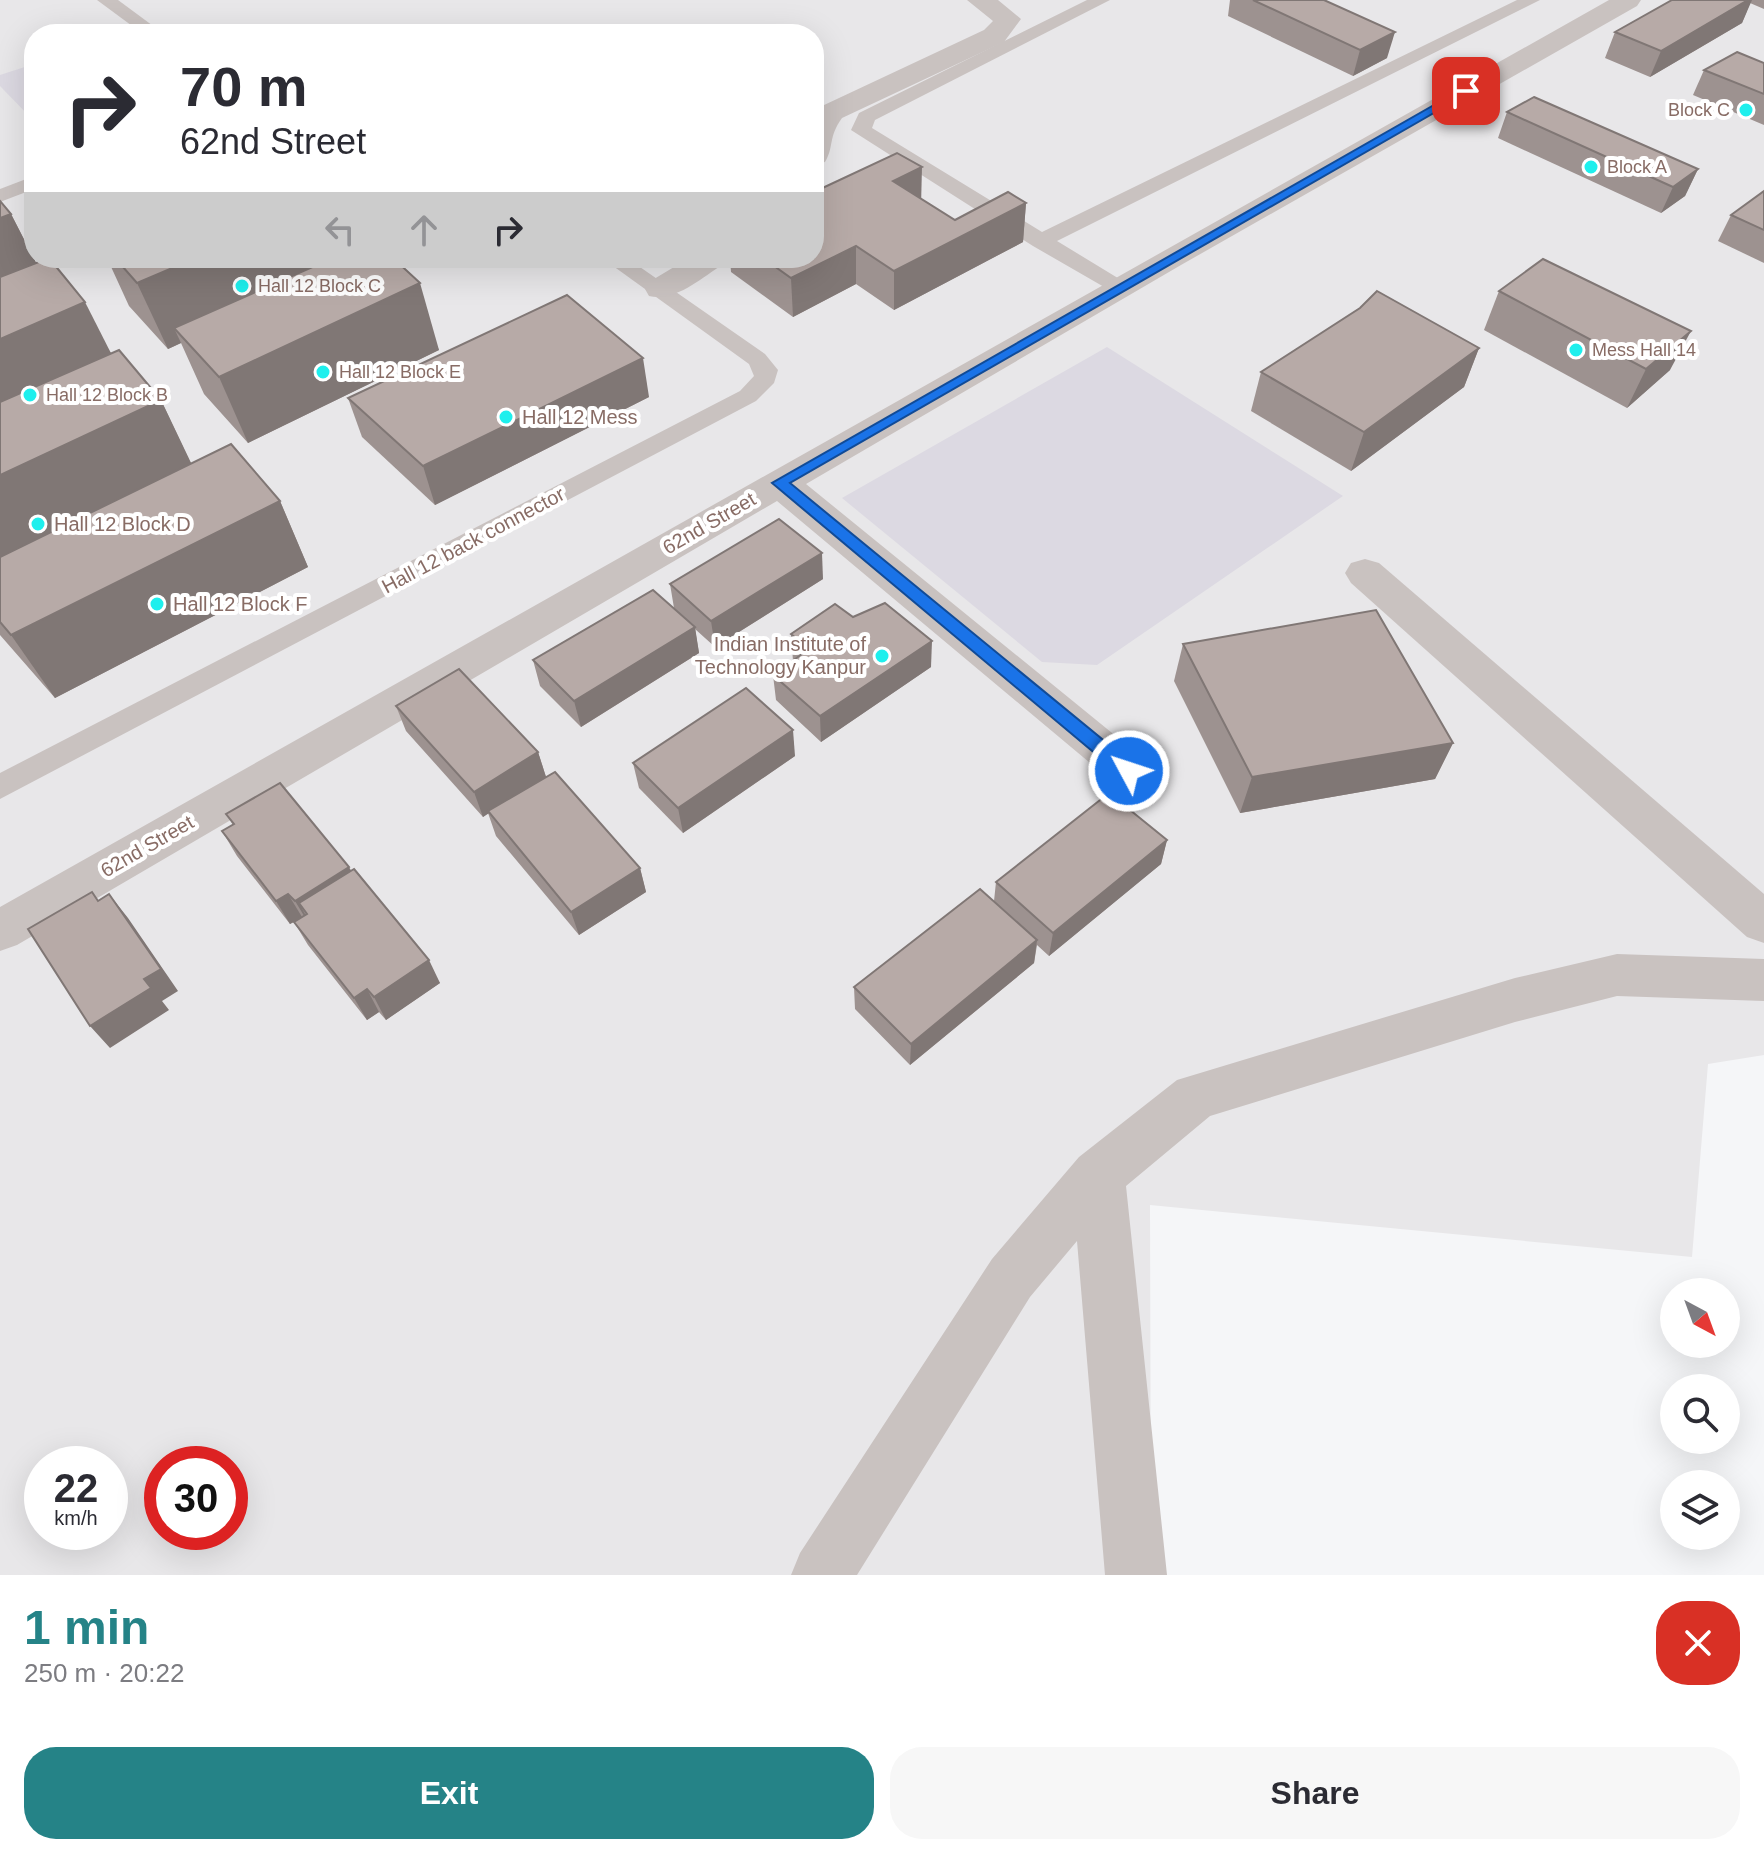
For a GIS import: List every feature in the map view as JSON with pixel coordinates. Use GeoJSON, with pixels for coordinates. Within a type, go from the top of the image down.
{"type":"FeatureCollection","features":[{"type":"Feature","properties":{"kind":"street"},"geometry":{"type":"LineString","coordinates":[[824,123],[832,112],[863,95],[994,36],[1008,19],[980,0]]}},
{"type":"Feature","properties":{"kind":"street","name":"62nd Street"},"geometry":{"type":"LineString","coordinates":[[0,931],[1118,288],[1628,0]]}},
{"type":"Feature","properties":{"kind":"street"},"geometry":{"type":"LineString","coordinates":[[661,289],[695,268]]}},
{"type":"Feature","properties":{"kind":"street"},"geometry":{"type":"LineString","coordinates":[[780,483],[1129,771]]}},
{"type":"Feature","properties":{"kind":"street"},"geometry":{"type":"LineString","coordinates":[[1365,573],[1764,923]]}},
{"type":"Feature","properties":{"kind":"street"},"geometry":{"type":"LineString","coordinates":[[822,1575],[1011,1278],[1098,1175],[1195,1097],[1515,1000],[1617,975],[1764,980]]}},
{"type":"Feature","properties":{"kind":"street"},"geometry":{"type":"LineString","coordinates":[[1098,1175],[1136,1575]]}},
{"type":"Feature","properties":{"kind":"lane"},"geometry":{"type":"LineString","coordinates":[[106,0],[141,24]]}},
{"type":"Feature","properties":{"kind":"lane"},"geometry":{"type":"LineString","coordinates":[[1101,0],[866,117],[861,130],[1118,288]]}},
{"type":"Feature","properties":{"kind":"lane"},"geometry":{"type":"LineString","coordinates":[[1041,241],[1531,0]]}},
{"type":"Feature","properties":{"kind":"lane"},"geometry":{"type":"LineString","coordinates":[[0,196],[24,186]]}},
{"type":"Feature","properties":{"kind":"lane","name":"Hall 12 back connector"},"geometry":{"type":"LineString","coordinates":[[0,787],[748,396],[766,378],[766,370],[757,359],[628,268]]}},
{"type":"Feature","properties":{"kind":"shaded area","name":"Indian Institute of Technology Kanpur"},"geometry":{"type":"Polygon","coordinates":[[[0,0],[1764,0],[1764,1055],[1708,1064],[1692,1257],[1150,1205],[1151,1575],[0,1575],[0,0]]]}},
{"type":"Feature","properties":{"kind":"shaded area"},"geometry":{"type":"Polygon","coordinates":[[[24,67],[24,111],[0,86],[0,75],[24,67]]]}},
{"type":"Feature","properties":{"kind":"shaded area"},"geometry":{"type":"Polygon","coordinates":[[[1107,347],[1343,496],[1097,665],[1042,662],[842,498],[1107,347]]]}},
{"type":"Feature","properties":{"kind":"building"},"geometry":{"type":"Polygon","coordinates":[[[1253,0],[1324,0],[1395,32],[1360,50],[1253,0]]]}},
{"type":"Feature","properties":{"kind":"building"},"geometry":{"type":"Polygon","coordinates":[[[1672,0],[1748,0],[1661,51],[1615,32],[1672,0]]]}},
{"type":"Feature","properties":{"kind":"building"},"geometry":{"type":"Polygon","coordinates":[[[1737,52],[1764,63],[1764,94],[1704,70],[1737,52]]]}},
{"type":"Feature","properties":{"kind":"building"},"geometry":{"type":"Polygon","coordinates":[[[1534,97],[1698,169],[1673,187],[1507,112],[1534,97]]]}},
{"type":"Feature","properties":{"kind":"building"},"geometry":{"type":"Polygon","coordinates":[[[897,153],[922,167],[893,181],[955,220],[1008,192],[1026,203],[894,271],[856,246],[824,262],[824,187],[897,153]]]}},
{"type":"Feature","properties":{"kind":"building"},"geometry":{"type":"Polygon","coordinates":[[[1764,191],[1764,230],[1731,215],[1764,191]]]}},
{"type":"Feature","properties":{"kind":"building"},"geometry":{"type":"Polygon","coordinates":[[[0,201],[11,214],[0,218],[0,201]]]}},
{"type":"Feature","properties":{"kind":"building"},"geometry":{"type":"Polygon","coordinates":[[[1543,259],[1691,331],[1646,369],[1499,291],[1543,259]]]}},
{"type":"Feature","properties":{"kind":"building"},"geometry":{"type":"Polygon","coordinates":[[[24,268],[57,268],[85,302],[0,339],[0,277],[24,268]]]}},
{"type":"Feature","properties":{"kind":"building"},"geometry":{"type":"Polygon","coordinates":[[[124,268],[172,268],[137,283],[124,268]]]}},
{"type":"Feature","properties":{"kind":"building"},"geometry":{"type":"Polygon","coordinates":[[[310,268],[404,268],[420,283],[219,377],[174,328],[310,268]]]}},
{"type":"Feature","properties":{"kind":"building"},"geometry":{"type":"Polygon","coordinates":[[[777,268],[811,268],[791,278],[777,268]]]}},
{"type":"Feature","properties":{"kind":"building"},"geometry":{"type":"Polygon","coordinates":[[[1377,291],[1479,348],[1364,432],[1261,372],[1360,308],[1377,291]]]}},
{"type":"Feature","properties":{"kind":"building"},"geometry":{"type":"Polygon","coordinates":[[[567,295],[643,358],[423,466],[348,398],[567,295]]]}},
{"type":"Feature","properties":{"kind":"building"},"geometry":{"type":"Polygon","coordinates":[[[119,350],[161,400],[0,475],[0,402],[119,350]]]}},
{"type":"Feature","properties":{"kind":"building"},"geometry":{"type":"Polygon","coordinates":[[[231,444],[280,501],[11,635],[0,622],[0,557],[231,444]]]}},
{"type":"Feature","properties":{"kind":"building"},"geometry":{"type":"Polygon","coordinates":[[[779,519],[822,553],[711,621],[670,584],[779,519]]]}},
{"type":"Feature","properties":{"kind":"building"},"geometry":{"type":"Polygon","coordinates":[[[653,590],[695,627],[574,701],[533,660],[653,590]]]}},
{"type":"Feature","properties":{"kind":"building"},"geometry":{"type":"Polygon","coordinates":[[[885,603],[932,641],[820,716],[773,675],[809,649],[791,634],[835,604],[853,617],[885,603]]]}},
{"type":"Feature","properties":{"kind":"building"},"geometry":{"type":"Polygon","coordinates":[[[1376,610],[1453,743],[1252,777],[1183,644],[1376,610]]]}},
{"type":"Feature","properties":{"kind":"building"},"geometry":{"type":"Polygon","coordinates":[[[459,669],[538,752],[474,792],[396,706],[459,669]]]}},
{"type":"Feature","properties":{"kind":"building"},"geometry":{"type":"Polygon","coordinates":[[[746,688],[793,730],[678,808],[633,763],[746,688]]]}},
{"type":"Feature","properties":{"kind":"building"},"geometry":{"type":"Polygon","coordinates":[[[555,772],[640,868],[571,912],[488,811],[555,772]]]}},
{"type":"Feature","properties":{"kind":"building"},"geometry":{"type":"Polygon","coordinates":[[[280,783],[349,867],[295,901],[288,894],[276,901],[222,831],[234,824],[226,814],[280,783]]]}},
{"type":"Feature","properties":{"kind":"building"},"geometry":{"type":"Polygon","coordinates":[[[1109,793],[1167,840],[1053,933],[996,882],[1109,793]]]}},
{"type":"Feature","properties":{"kind":"building"},"geometry":{"type":"Polygon","coordinates":[[[354,869],[429,960],[374,997],[367,989],[354,998],[294,922],[307,914],[299,903],[354,869]]]}},
{"type":"Feature","properties":{"kind":"building"},"geometry":{"type":"Polygon","coordinates":[[[980,889],[1037,940],[911,1044],[854,987],[980,889]]]}},
{"type":"Feature","properties":{"kind":"building"},"geometry":{"type":"Polygon","coordinates":[[[92,892],[98,901],[109,894],[161,969],[144,979],[151,988],[90,1026],[28,929],[92,892]]]}},
{"type":"Feature","properties":{"kind":"place","name":"Block C"},"geometry":{"type":"Point","coordinates":[1746,110]}},
{"type":"Feature","properties":{"kind":"place","name":"Block A"},"geometry":{"type":"Point","coordinates":[1591,167]}},
{"type":"Feature","properties":{"kind":"place","name":"Hall 12 Block C"},"geometry":{"type":"Point","coordinates":[242,286]}},
{"type":"Feature","properties":{"kind":"place","name":"Mess Hall 14"},"geometry":{"type":"Point","coordinates":[1576,350]}},
{"type":"Feature","properties":{"kind":"place","name":"Hall 12 Block E"},"geometry":{"type":"Point","coordinates":[323,372]}},
{"type":"Feature","properties":{"kind":"place","name":"Hall 12 Block B"},"geometry":{"type":"Point","coordinates":[30,395]}},
{"type":"Feature","properties":{"kind":"place","name":"Hall 12 Mess"},"geometry":{"type":"Point","coordinates":[506,417]}},
{"type":"Feature","properties":{"kind":"place","name":"Hall 12 Block D"},"geometry":{"type":"Point","coordinates":[38,524]}},
{"type":"Feature","properties":{"kind":"place","name":"Hall 12 Block F"},"geometry":{"type":"Point","coordinates":[157,604]}},
{"type":"Feature","properties":{"kind":"place","name":"Indian Institute of Technology Kanpur"},"geometry":{"type":"Point","coordinates":[882,656]}},
{"type":"Feature","properties":{"kind":"route"},"geometry":{"type":"LineString","coordinates":[[1129,771],[780,483],[1466,91]]}}]}
